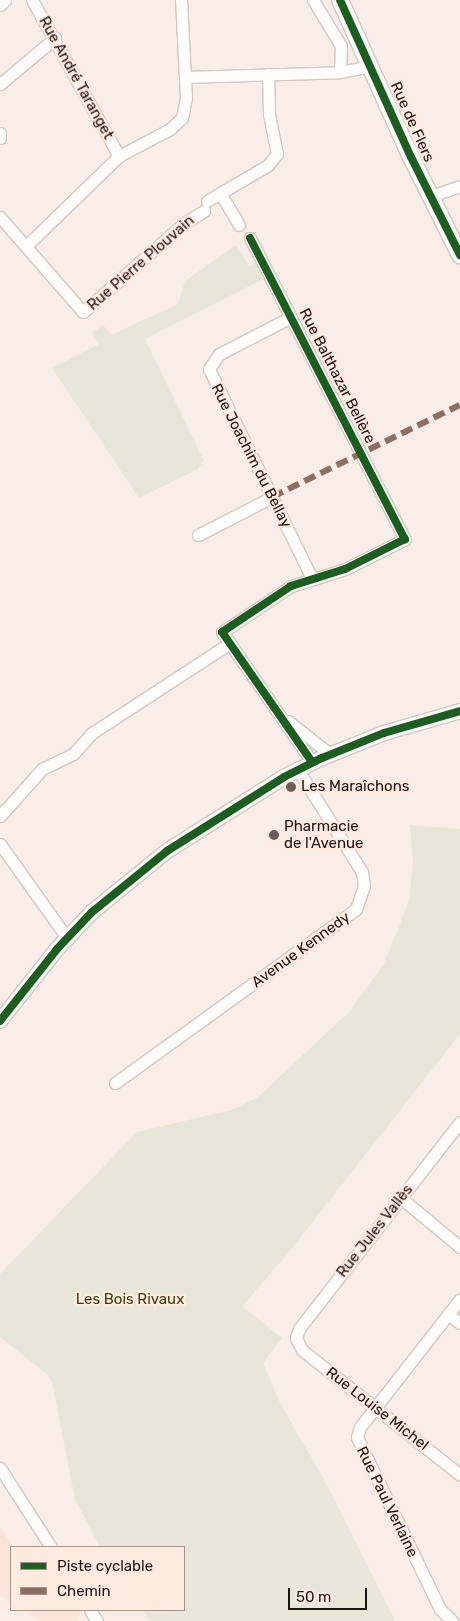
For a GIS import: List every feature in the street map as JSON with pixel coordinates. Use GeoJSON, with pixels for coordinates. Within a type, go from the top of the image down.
{"type":"FeatureCollection","features":[{"type":"Feature","properties":{"kind":"main road","name":"Rue de Flers"},"geometry":{"type":"LineString","coordinates":[[340,0],[460,255]]}},
{"type":"Feature","properties":{"kind":"street"},"geometry":{"type":"LineString","coordinates":[[0,4],[4,0]]}},
{"type":"Feature","properties":{"kind":"street","name":"Rue André Taranget"},"geometry":{"type":"LineString","coordinates":[[32,0],[55,38],[119,156]]}},
{"type":"Feature","properties":{"kind":"street"},"geometry":{"type":"LineString","coordinates":[[26,246],[119,156],[179,122],[185,106],[181,0]]}},
{"type":"Feature","properties":{"kind":"street"},"geometry":{"type":"LineString","coordinates":[[314,0],[341,46],[340,72]]}},
{"type":"Feature","properties":{"kind":"street"},"geometry":{"type":"LineString","coordinates":[[0,84],[55,38]]}},
{"type":"Feature","properties":{"kind":"street"},"geometry":{"type":"LineString","coordinates":[[185,77],[340,72],[372,66]]}},
{"type":"Feature","properties":{"kind":"street"},"geometry":{"type":"LineString","coordinates":[[238,225],[220,193],[268,165],[278,154],[269,114],[268,74]]}},
{"type":"Feature","properties":{"kind":"street"},"geometry":{"type":"LineString","coordinates":[[0,133],[0,138]]}},
{"type":"Feature","properties":{"kind":"street"},"geometry":{"type":"LineString","coordinates":[[431,196],[460,186]]}},
{"type":"Feature","properties":{"kind":"street","name":"Rue Pierre Plouvain"},"geometry":{"type":"LineString","coordinates":[[0,217],[83,312],[220,193]]}},
{"type":"Feature","properties":{"kind":"street","name":"Rue Balthazar Bellère"},"geometry":{"type":"LineString","coordinates":[[250,238],[405,539],[345,569],[312,578]]}},
{"type":"Feature","properties":{"kind":"street","name":"Rue Joachim du Bellay"},"geometry":{"type":"LineString","coordinates":[[291,316],[219,354],[209,369],[312,578]]}},
{"type":"Feature","properties":{"kind":"street"},"geometry":{"type":"LineString","coordinates":[[198,535],[272,497]]}},
{"type":"Feature","properties":{"kind":"street"},"geometry":{"type":"LineString","coordinates":[[312,578],[285,590],[222,632],[312,762]]}},
{"type":"Feature","properties":{"kind":"street"},"geometry":{"type":"LineString","coordinates":[[0,816],[42,769],[73,754],[88,736],[230,643]]}},
{"type":"Feature","properties":{"kind":"street"},"geometry":{"type":"LineString","coordinates":[[0,1021],[67,938],[118,887],[158,857],[312,762],[391,731],[460,711]]}},
{"type":"Feature","properties":{"kind":"street"},"geometry":{"type":"LineString","coordinates":[[280,714],[330,754]]}},
{"type":"Feature","properties":{"kind":"street","name":"Avenue Kennedy"},"geometry":{"type":"LineString","coordinates":[[115,1084],[356,910],[364,886],[362,872],[298,770]]}},
{"type":"Feature","properties":{"kind":"street"},"geometry":{"type":"LineString","coordinates":[[0,844],[67,938]]}},
{"type":"Feature","properties":{"kind":"street","name":"Rue Jules Vallès"},"geometry":{"type":"LineString","coordinates":[[296,1341],[299,1329],[460,1122]]}},
{"type":"Feature","properties":{"kind":"street"},"geometry":{"type":"LineString","coordinates":[[401,1198],[460,1246]]}},
{"type":"Feature","properties":{"kind":"street","name":"Rue Paul Verlaine"},"geometry":{"type":"LineString","coordinates":[[452,1621],[440,1609],[358,1445],[358,1430],[460,1299]]}},
{"type":"Feature","properties":{"kind":"street"},"geometry":{"type":"LineString","coordinates":[[448,1314],[460,1323]]}},
{"type":"Feature","properties":{"kind":"street","name":"Rue Louise Michel"},"geometry":{"type":"LineString","coordinates":[[296,1341],[302,1350],[460,1475]]}},
{"type":"Feature","properties":{"kind":"street"},"geometry":{"type":"LineString","coordinates":[[0,1468],[50,1546]]}},
{"type":"Feature","properties":{"kind":"shaded area"},"geometry":{"type":"Polygon","coordinates":[[[0,1527],[12,1546],[10,1546],[10,1602],[0,1595],[0,1527]]]}},
{"type":"Feature","properties":{"kind":"shaded area"},"geometry":{"type":"Polygon","coordinates":[[[24,1611],[80,1611],[81,1613],[76,1621],[40,1621],[24,1611]]]}},
{"type":"Feature","properties":{"kind":"green space"},"geometry":{"type":"Polygon","coordinates":[[[236,245],[249,266],[256,263],[263,279],[145,339],[204,461],[198,469],[139,498],[52,368],[99,344],[92,333],[103,325],[111,335],[178,304],[185,281],[236,245]]]}},
{"type":"Feature","properties":{"kind":"green space","name":"Les Bois Rivaux"},"geometry":{"type":"Polygon","coordinates":[[[410,825],[460,829],[460,1034],[285,1257],[242,1306],[282,1338],[263,1363],[280,1403],[326,1483],[395,1621],[150,1621],[143,1611],[185,1611],[185,1546],[99,1546],[75,1499],[52,1382],[47,1374],[0,1337],[0,1274],[137,1132],[231,1110],[257,1098],[350,1011],[384,964],[409,901],[413,864],[410,825]]]}},
{"type":"Feature","properties":{"kind":"marked path"},"geometry":{"type":"LineString","coordinates":[[272,497],[460,405]]}},
{"type":"Feature","properties":{"kind":"cycle path"},"geometry":{"type":"LineString","coordinates":[[340,0],[411,157],[460,255]]}},
{"type":"Feature","properties":{"kind":"cycle path"},"geometry":{"type":"LineString","coordinates":[[250,238],[405,539],[345,569],[291,586],[222,632],[312,762]]}},
{"type":"Feature","properties":{"kind":"cycle path"},"geometry":{"type":"LineString","coordinates":[[0,1021],[57,949],[92,912],[167,851],[284,777],[322,758],[384,733],[460,711]]}},
{"type":"Feature","properties":{"kind":"place","name":"Les Maraîchons"},"geometry":{"type":"Point","coordinates":[291,787]}},
{"type":"Feature","properties":{"kind":"place","name":"Pharmacie de l'Avenue"},"geometry":{"type":"Point","coordinates":[274,835]}}]}
